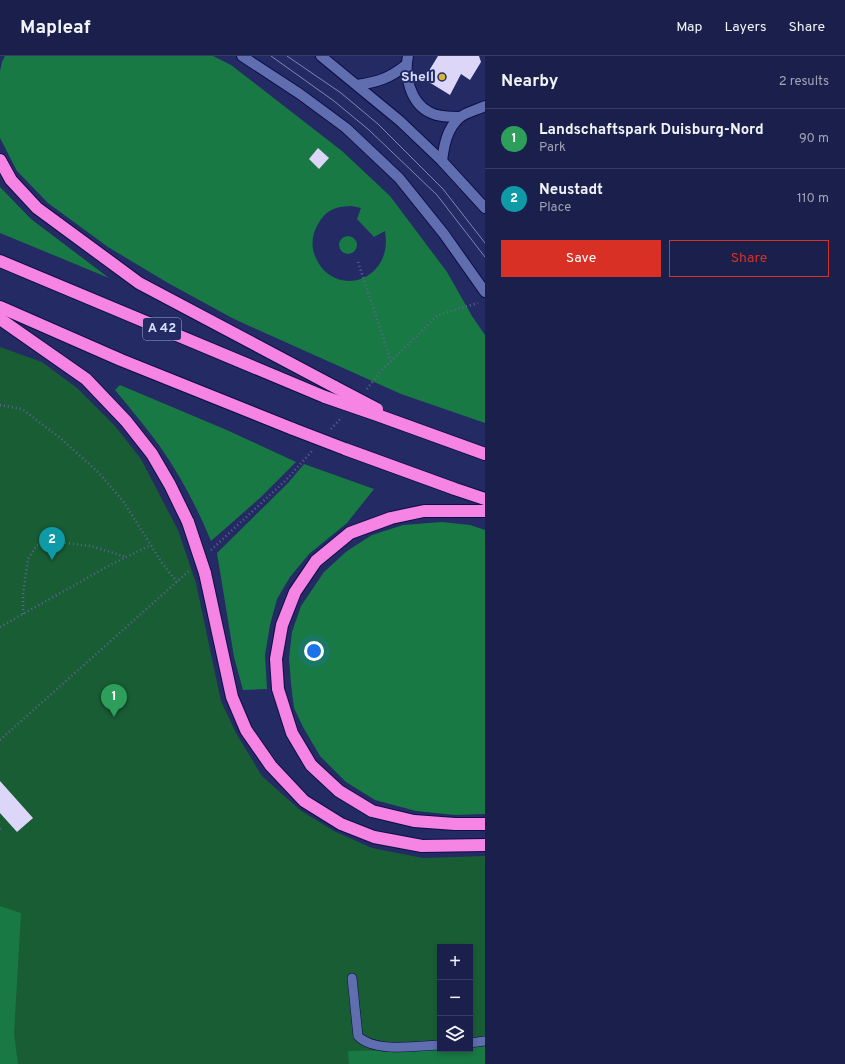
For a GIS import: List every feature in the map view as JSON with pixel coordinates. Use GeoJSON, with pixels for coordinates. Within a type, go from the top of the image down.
{"type":"FeatureCollection","features":[{"type":"Feature","properties":{"kind":"highway"},"geometry":{"type":"LineString","coordinates":[[0,160],[11,180],[37,208],[139,283],[334,386],[382,414]]}},
{"type":"Feature","properties":{"kind":"highway","name":"A 42"},"geometry":{"type":"LineString","coordinates":[[0,261],[325,397],[382,414],[428,434],[485,454]]}},
{"type":"Feature","properties":{"kind":"highway"},"geometry":{"type":"LineString","coordinates":[[0,307],[121,360],[293,429],[455,490],[485,499]]}},
{"type":"Feature","properties":{"kind":"highway"},"geometry":{"type":"LineString","coordinates":[[0,319],[86,380],[126,421],[152,454],[170,485],[188,522],[205,573],[232,697],[246,730],[271,766],[304,800],[341,824],[374,838],[422,846],[485,845]]}},
{"type":"Feature","properties":{"kind":"highway"},"geometry":{"type":"LineString","coordinates":[[485,511],[424,512],[391,518],[350,533],[316,561],[295,592],[282,625],[276,659],[278,689],[292,733],[311,765],[339,791],[372,811],[414,822],[485,824]]}},
{"type":"Feature","properties":{"kind":"main road"},"geometry":{"type":"LineString","coordinates":[[242,56],[300,94],[346,128],[399,178],[444,234],[485,292]]}},
{"type":"Feature","properties":{"kind":"main road"},"geometry":{"type":"LineString","coordinates":[[321,56],[400,121],[442,160],[485,208]]}},
{"type":"Feature","properties":{"kind":"main road"},"geometry":{"type":"LineString","coordinates":[[357,85],[374,82],[389,77],[407,60]]}},
{"type":"Feature","properties":{"kind":"main road"},"geometry":{"type":"LineString","coordinates":[[407,60],[413,95],[420,105],[430,112],[443,116],[460,117],[485,106]]}},
{"type":"Feature","properties":{"kind":"main road"},"geometry":{"type":"LineString","coordinates":[[442,160],[444,144],[448,134],[460,117]]}},
{"type":"Feature","properties":{"kind":"lane"},"geometry":{"type":"LineString","coordinates":[[352,978],[358,1036],[362,1040],[379,1046],[407,1047],[437,1045]]}},
{"type":"Feature","properties":{"kind":"lane"},"geometry":{"type":"LineString","coordinates":[[473,1043],[485,1041]]}},
{"type":"Feature","properties":{"kind":"path"},"geometry":{"type":"LineString","coordinates":[[358,262],[392,361]]}},
{"type":"Feature","properties":{"kind":"path"},"geometry":{"type":"LineString","coordinates":[[438,315],[485,301]]}},
{"type":"Feature","properties":{"kind":"path"},"geometry":{"type":"LineString","coordinates":[[0,405],[22,409],[59,436],[99,473],[123,501],[162,563],[177,582],[0,740]]}},
{"type":"Feature","properties":{"kind":"path"},"geometry":{"type":"LineString","coordinates":[[23,615],[23,594],[28,559],[37,545],[65,543],[91,546],[126,557]]}},
{"type":"Feature","properties":{"kind":"path"},"geometry":{"type":"LineString","coordinates":[[0,628],[112,564],[152,546]]}},
{"type":"Feature","properties":{"kind":"green space"},"geometry":{"type":"Polygon","coordinates":[[[5,56],[213,56],[231,65],[342,151],[390,196],[447,272],[472,316],[485,335],[485,423],[401,394],[234,319],[168,283],[108,247],[48,203],[17,171],[0,138],[0,71],[5,56]],[[351,206],[339,207],[331,210],[324,216],[315,229],[313,244],[315,256],[324,270],[335,278],[347,281],[360,279],[372,273],[380,263],[385,249],[385,231],[374,237],[357,219],[361,208],[351,206]]]}},
{"type":"Feature","properties":{"kind":"green space"},"geometry":{"type":"Polygon","coordinates":[[[0,187],[31,219],[109,278],[0,233],[0,187]]]}},
{"type":"Feature","properties":{"kind":"green space"},"geometry":{"type":"Polygon","coordinates":[[[348,236],[352,237],[356,241],[356,249],[352,253],[348,254],[344,253],[340,249],[339,245],[340,241],[344,237],[348,236]]]}},
{"type":"Feature","properties":{"kind":"green space"},"geometry":{"type":"Polygon","coordinates":[[[0,347],[42,362],[77,388],[115,426],[141,459],[178,530],[196,583],[221,701],[236,733],[262,776],[300,810],[334,831],[372,848],[423,858],[485,856],[485,1064],[0,1064],[0,347]]]}},
{"type":"Feature","properties":{"kind":"green space"},"geometry":{"type":"Polygon","coordinates":[[[120,385],[229,431],[296,462],[260,498],[211,541],[188,492],[167,456],[115,390],[120,385]]]}},
{"type":"Feature","properties":{"kind":"green space"},"geometry":{"type":"Polygon","coordinates":[[[304,464],[374,489],[347,523],[309,554],[290,577],[277,599],[270,625],[265,655],[267,689],[243,690],[234,657],[217,553],[288,483],[304,464]]]}},
{"type":"Feature","properties":{"kind":"green space"},"geometry":{"type":"Polygon","coordinates":[[[442,522],[470,525],[485,530],[485,814],[455,815],[416,811],[375,800],[346,782],[320,756],[294,708],[289,658],[292,632],[301,606],[324,572],[347,551],[372,535],[403,525],[442,522]]]}},
{"type":"Feature","properties":{"kind":"green space"},"geometry":{"type":"Polygon","coordinates":[[[0,906],[21,913],[14,1034],[18,1064],[0,1064],[0,906]]]}},
{"type":"Feature","properties":{"kind":"green space"},"geometry":{"type":"Polygon","coordinates":[[[485,1046],[485,1064],[349,1064],[348,1051],[437,1050],[437,1052],[473,1052],[473,1047],[485,1046]]]}},
{"type":"Feature","properties":{"kind":"building","name":"Shell"},"geometry":{"type":"Polygon","coordinates":[[[438,56],[479,56],[481,62],[470,80],[461,74],[450,95],[424,79],[438,56]]]}},
{"type":"Feature","properties":{"kind":"building"},"geometry":{"type":"Polygon","coordinates":[[[318,148],[329,158],[319,169],[309,159],[318,148]]]}},
{"type":"Feature","properties":{"kind":"building"},"geometry":{"type":"Polygon","coordinates":[[[0,781],[33,818],[17,832],[0,813],[0,781]]]}},
{"type":"Feature","properties":{"kind":"tram line"},"geometry":{"type":"LineString","coordinates":[[271,56],[334,101],[369,130],[437,195],[485,257]]}},
{"type":"Feature","properties":{"kind":"tram line"},"geometry":{"type":"LineString","coordinates":[[287,56],[341,93],[378,124],[443,189],[485,243]]}},
{"type":"Feature","properties":{"kind":"place","name":"Shell"},"geometry":{"type":"Point","coordinates":[442,77]}},
{"type":"Feature","properties":{"kind":"place","name":"Neustadt"},"geometry":{"type":"Point","coordinates":[52,560]}},
{"type":"Feature","properties":{"kind":"place","name":"Landschaftspark Duisburg-Nord"},"geometry":{"type":"Point","coordinates":[114,717]}}]}
